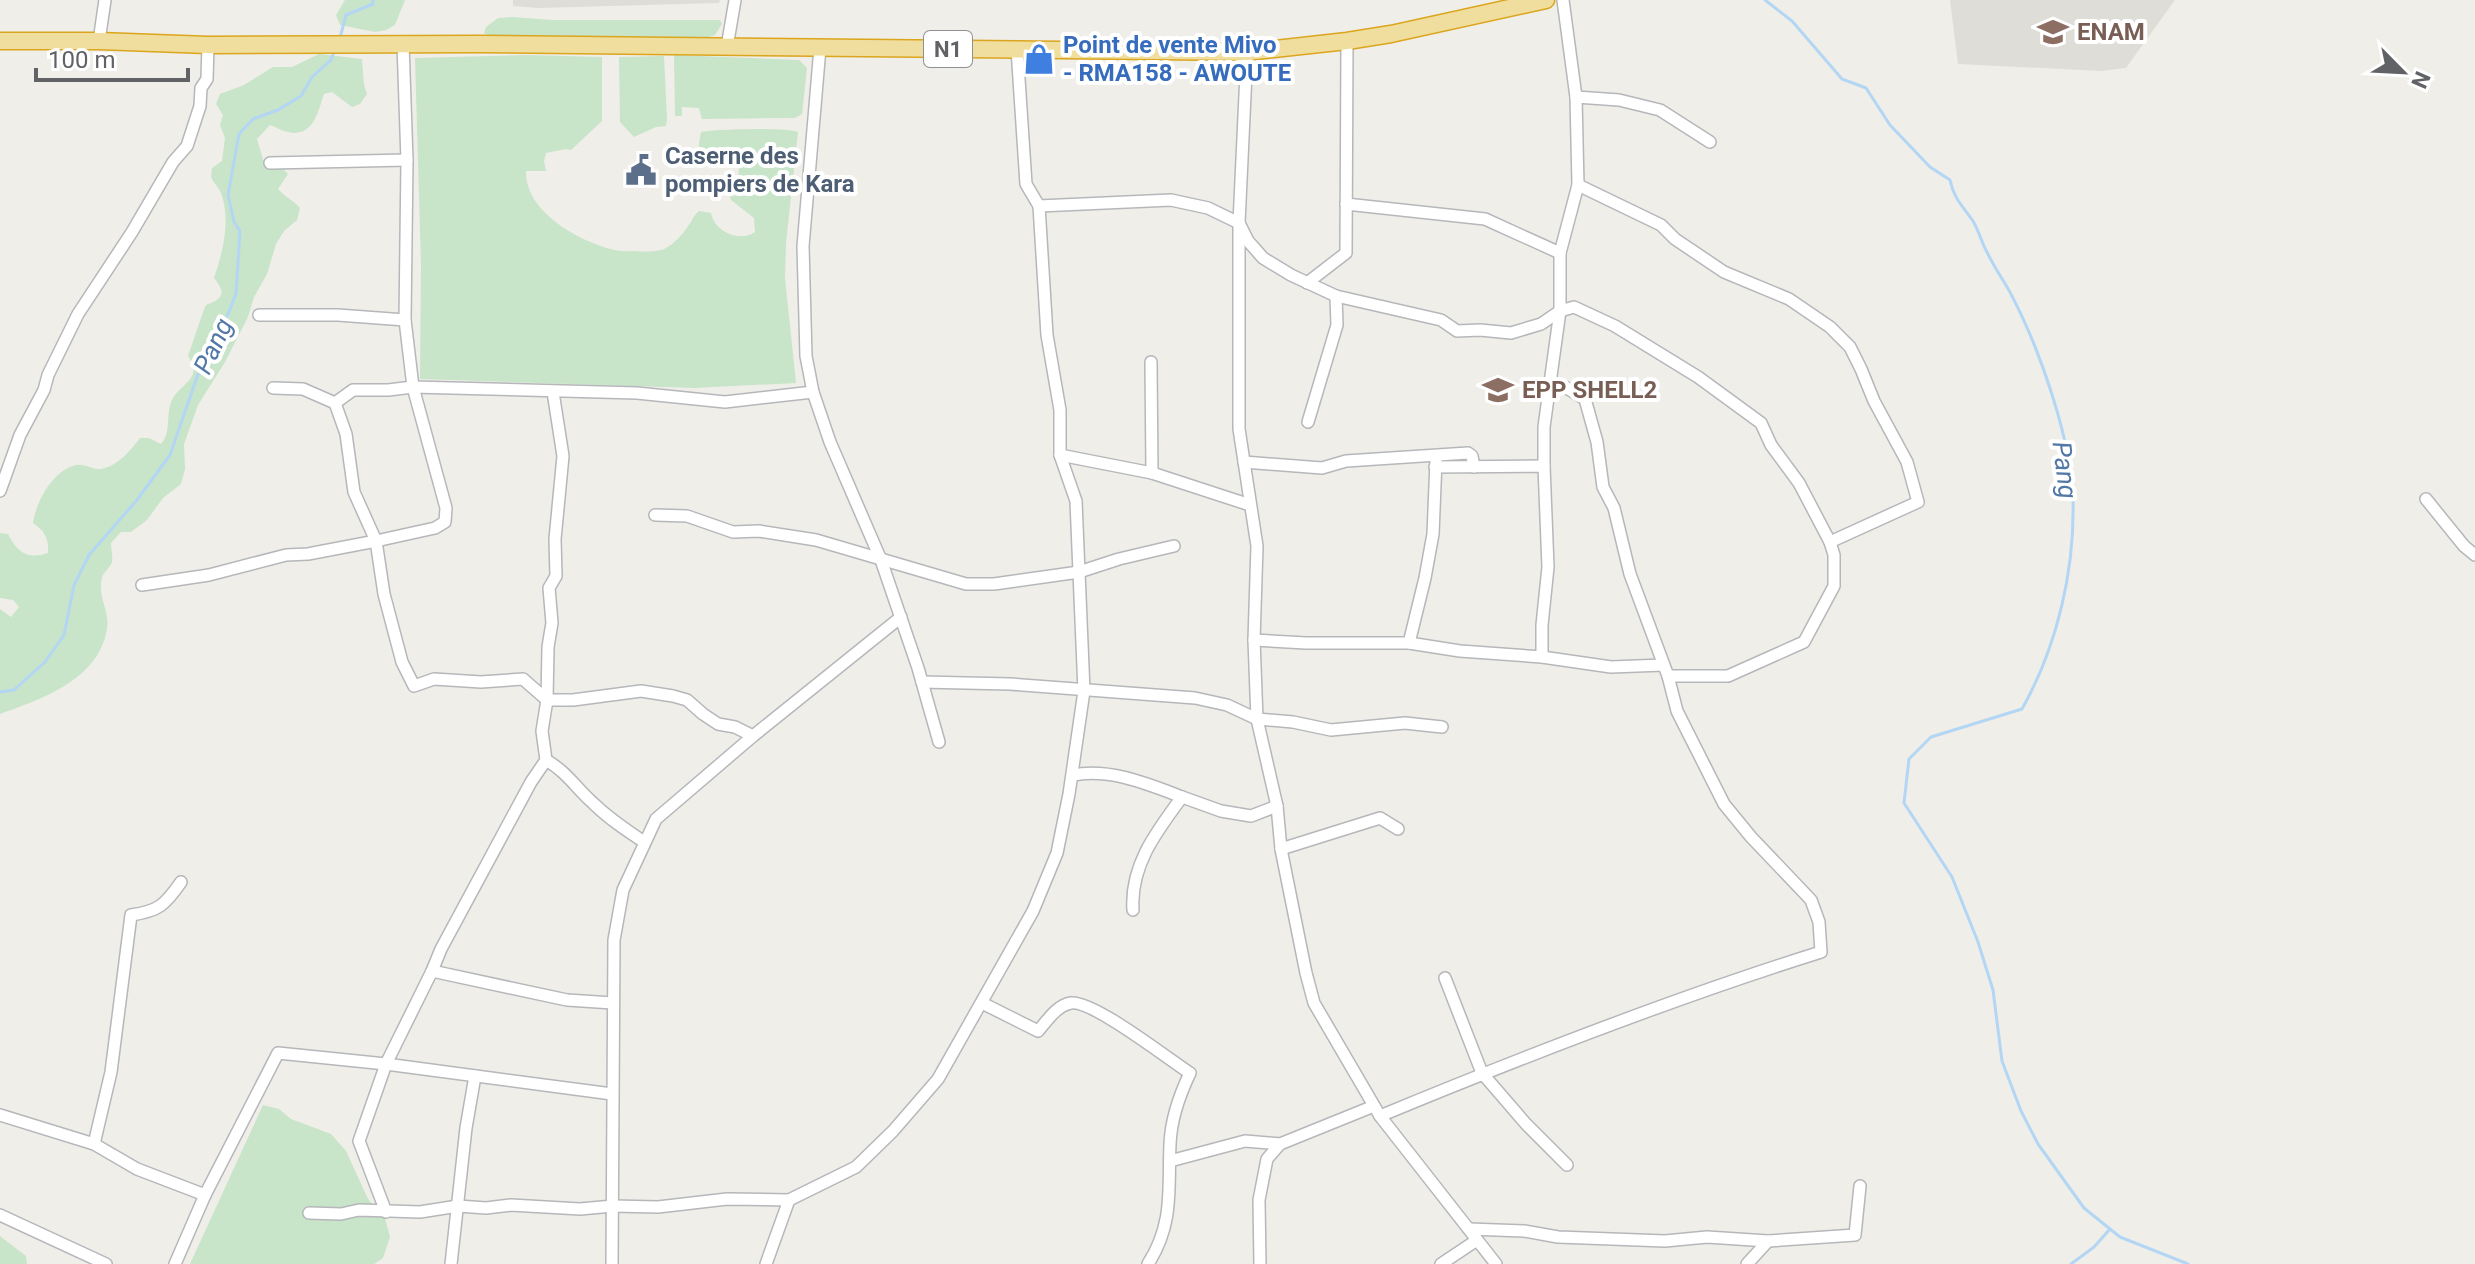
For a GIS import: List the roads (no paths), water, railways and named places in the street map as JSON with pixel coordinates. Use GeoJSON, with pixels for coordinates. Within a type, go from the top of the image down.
{"type":"FeatureCollection","features":[{"type":"Feature","properties":{"kind":"highway","name":"N1"},"geometry":{"type":"LineString","coordinates":[[0,41],[1247,52],[1391,34],[1546,0]]}},
{"type":"Feature","properties":{"kind":"street"},"geometry":{"type":"LineString","coordinates":[[99,41],[105,0]]}},
{"type":"Feature","properties":{"kind":"street"},"geometry":{"type":"LineString","coordinates":[[727,47],[735,0]]}},
{"type":"Feature","properties":{"kind":"street"},"geometry":{"type":"LineString","coordinates":[[1542,657],[1548,567],[1544,427],[1560,311],[1560,253],[1578,185],[1576,97],[1563,0]]}},
{"type":"Feature","properties":{"kind":"street"},"geometry":{"type":"LineString","coordinates":[[1307,283],[1346,253],[1347,41]]}},
{"type":"Feature","properties":{"kind":"street"},"geometry":{"type":"LineString","coordinates":[[142,585],[209,575],[286,555],[376,541],[435,528],[445,522],[446,508],[413,387],[405,320],[407,160],[403,44]]}},
{"type":"Feature","properties":{"kind":"street"},"geometry":{"type":"LineString","coordinates":[[0,491],[20,435],[78,314],[173,162],[187,146],[200,106],[201,88],[207,79],[208,45]]}},
{"type":"Feature","properties":{"kind":"street"},"geometry":{"type":"LineString","coordinates":[[820,48],[803,246],[806,356],[813,392],[830,442],[881,560],[939,742]]}},
{"type":"Feature","properties":{"kind":"street"},"geometry":{"type":"LineString","coordinates":[[309,1213],[341,1214],[359,1210],[420,1212],[458,1206],[486,1208],[511,1205],[580,1209],[658,1207],[727,1199],[789,1200],[856,1167],[893,1131],[938,1079],[1033,911],[1057,853],[1073,775],[1084,691],[1076,501],[1060,455],[1060,410],[1047,335],[1039,206],[1026,184],[1017,49]]}},
{"type":"Feature","properties":{"kind":"street"},"geometry":{"type":"LineString","coordinates":[[1247,52],[1239,223],[1239,429],[1257,546],[1254,640],[1257,719],[1277,806],[1281,849],[1314,1003],[1377,1111],[1496,1264]]}},
{"type":"Feature","properties":{"kind":"street"},"geometry":{"type":"LineString","coordinates":[[1576,97],[1619,100],[1660,110],[1710,142]]}},
{"type":"Feature","properties":{"kind":"street"},"geometry":{"type":"LineString","coordinates":[[270,163],[407,160]]}},
{"type":"Feature","properties":{"kind":"street"},"geometry":{"type":"LineString","coordinates":[[1578,185],[1661,225],[1675,239],[1724,272],[1789,299],[1821,320],[1850,347],[1874,401],[1907,462],[1918,502],[1830,542]]}},
{"type":"Feature","properties":{"kind":"street"},"geometry":{"type":"LineString","coordinates":[[1039,206],[1171,200],[1208,208],[1239,223],[1248,241],[1263,258],[1307,283],[1336,296],[1441,320],[1457,331],[1511,333],[1541,324],[1560,311],[1574,307],[1615,326],[1698,377],[1761,423],[1771,445],[1799,483],[1834,555],[1834,586],[1804,642],[1728,676],[1611,667],[1409,643],[1254,640]]}},
{"type":"Feature","properties":{"kind":"street"},"geometry":{"type":"LineString","coordinates":[[1346,204],[1485,219],[1560,253]]}},
{"type":"Feature","properties":{"kind":"street"},"geometry":{"type":"LineString","coordinates":[[1308,422],[1337,325],[1336,296]]}},
{"type":"Feature","properties":{"kind":"street"},"geometry":{"type":"LineString","coordinates":[[259,315],[338,315],[405,320]]}},
{"type":"Feature","properties":{"kind":"street"},"geometry":{"type":"LineString","coordinates":[[1151,362],[1152,473]]}},
{"type":"Feature","properties":{"kind":"street"},"geometry":{"type":"LineString","coordinates":[[1170,1161],[1245,1141],[1280,1144],[1725,982],[1821,952],[1819,922],[1811,900],[1724,804],[1677,711],[1666,670],[1630,574],[1614,508],[1603,487],[1597,442],[1585,399],[1565,387],[1550,383]]}},
{"type":"Feature","properties":{"kind":"street"},"geometry":{"type":"LineString","coordinates":[[273,388],[303,389],[335,403],[353,390],[413,387],[637,393],[725,402],[813,392]]}},
{"type":"Feature","properties":{"kind":"street"},"geometry":{"type":"LineString","coordinates":[[386,1212],[359,1141],[363,1125],[386,1064],[441,949],[473,886],[546,760],[542,731],[552,623],[549,588],[556,576],[555,539],[563,456],[553,392]]}},
{"type":"Feature","properties":{"kind":"street"},"geometry":{"type":"LineString","coordinates":[[335,403],[346,434],[354,492],[376,541],[384,594],[402,662],[414,686],[434,679],[481,682],[523,679],[547,700],[573,700],[641,691],[687,700],[718,724],[735,727],[753,736]]}},
{"type":"Feature","properties":{"kind":"street"},"geometry":{"type":"LineString","coordinates":[[1244,462],[1322,468],[1346,461],[1436,462],[1468,453],[1472,456],[1474,467],[1544,466]]}},
{"type":"Feature","properties":{"kind":"street"},"geometry":{"type":"LineString","coordinates":[[1060,455],[1152,473],[1250,505]]}},
{"type":"Feature","properties":{"kind":"street"},"geometry":{"type":"LineString","coordinates":[[1409,643],[1433,534],[1436,462]]}},
{"type":"Feature","properties":{"kind":"street"},"geometry":{"type":"LineString","coordinates":[[2426,499],[2475,555]]}},
{"type":"Feature","properties":{"kind":"street"},"geometry":{"type":"LineString","coordinates":[[655,515],[687,516],[733,532],[759,531],[816,540],[966,584],[994,584],[1079,572],[1174,546]]}},
{"type":"Feature","properties":{"kind":"street"},"geometry":{"type":"LineString","coordinates":[[612,1264],[614,940],[623,890],[644,842],[656,819],[901,617]]}},
{"type":"Feature","properties":{"kind":"street"},"geometry":{"type":"LineString","coordinates":[[922,682],[1010,684],[1195,698],[1227,705],[1257,719],[1331,730],[1405,723],[1442,727]]}},
{"type":"Feature","properties":{"kind":"street"},"geometry":{"type":"LineString","coordinates":[[546,760],[563,770],[592,803],[617,824],[644,842]]}},
{"type":"Feature","properties":{"kind":"street"},"geometry":{"type":"LineString","coordinates":[[1073,775],[1110,775],[1149,785],[1221,811],[1251,816],[1277,806]]}},
{"type":"Feature","properties":{"kind":"street"},"geometry":{"type":"LineString","coordinates":[[1133,910],[1132,889],[1138,866],[1182,797]]}},
{"type":"Feature","properties":{"kind":"street"},"geometry":{"type":"LineString","coordinates":[[1281,849],[1380,818],[1398,829]]}},
{"type":"Feature","properties":{"kind":"street"},"geometry":{"type":"LineString","coordinates":[[94,1144],[111,1072],[131,915],[152,912],[169,899],[181,882]]}},
{"type":"Feature","properties":{"kind":"street"},"geometry":{"type":"LineString","coordinates":[[432,971],[567,1000],[613,1003]]}},
{"type":"Feature","properties":{"kind":"street"},"geometry":{"type":"LineString","coordinates":[[1445,978],[1482,1073],[1567,1165]]}},
{"type":"Feature","properties":{"kind":"street"},"geometry":{"type":"LineString","coordinates":[[982,1003],[1038,1031],[1059,1007],[1073,1002],[1098,1010],[1190,1073],[1178,1098],[1170,1142],[1166,1226],[1148,1264]]}},
{"type":"Feature","properties":{"kind":"street"},"geometry":{"type":"LineString","coordinates":[[175,1264],[205,1195],[278,1053],[612,1094]]}},
{"type":"Feature","properties":{"kind":"street"},"geometry":{"type":"LineString","coordinates":[[451,1264],[475,1076]]}},
{"type":"Feature","properties":{"kind":"street"},"geometry":{"type":"LineString","coordinates":[[0,1115],[94,1144],[137,1169],[205,1195]]}},
{"type":"Feature","properties":{"kind":"street"},"geometry":{"type":"LineString","coordinates":[[1260,1264],[1259,1200],[1267,1159],[1280,1144]]}},
{"type":"Feature","properties":{"kind":"street"},"geometry":{"type":"LineString","coordinates":[[1469,1229],[1524,1231],[1558,1237],[1665,1241],[1707,1237],[1768,1241],[1855,1235],[1860,1186]]}},
{"type":"Feature","properties":{"kind":"street"},"geometry":{"type":"LineString","coordinates":[[766,1264],[789,1200]]}},
{"type":"Feature","properties":{"kind":"street"},"geometry":{"type":"LineString","coordinates":[[0,1215],[106,1264]]}},
{"type":"Feature","properties":{"kind":"street"},"geometry":{"type":"LineString","coordinates":[[1441,1264],[1477,1240]]}},
{"type":"Feature","properties":{"kind":"street"},"geometry":{"type":"LineString","coordinates":[[1747,1264],[1768,1241]]}},
{"type":"Feature","properties":{"kind":"waterway","name":"Pang"},"geometry":{"type":"LineString","coordinates":[[340,38],[346,15],[373,4],[373,0]]}},
{"type":"Feature","properties":{"kind":"waterway","name":"Pang"},"geometry":{"type":"LineString","coordinates":[[1765,0],[1792,21],[1842,79],[1866,88],[1890,125],[1930,167],[1950,180],[1956,197],[1973,221],[2023,318],[2043,368],[2067,450],[2073,499],[2071,553],[2054,634],[2022,709],[1931,737],[1909,759],[1904,803],[1952,877],[1978,942],[1993,990],[2002,1061],[2021,1111],[2038,1144],[2084,1208],[2120,1237],[2188,1264]]}},
{"type":"Feature","properties":{"kind":"waterway","name":"Pang"},"geometry":{"type":"LineString","coordinates":[[0,692],[14,690],[45,662],[64,635],[74,585],[89,555],[137,500],[170,455],[198,374],[208,366],[219,327],[236,294],[240,231],[234,222],[228,195],[239,134],[253,119],[278,110],[301,96],[312,77],[331,60],[335,49]]}},
{"type":"Feature","properties":{"kind":"waterway"},"geometry":{"type":"LineString","coordinates":[[2071,1264],[2094,1247],[2110,1229]]}},
{"type":"Feature","properties":{"kind":"place","name":"ENAM"},"geometry":{"type":"Point","coordinates":[2053,32]}},
{"type":"Feature","properties":{"kind":"place","name":"Point de vente Mivo - RMA158 - AWOUTE"},"geometry":{"type":"Point","coordinates":[1039,59]}},
{"type":"Feature","properties":{"kind":"place","name":"Caserne des pompiers de Kara"},"geometry":{"type":"Point","coordinates":[641,170]}},
{"type":"Feature","properties":{"kind":"place","name":"EPP SHELL2"},"geometry":{"type":"Point","coordinates":[1498,390]}}]}
